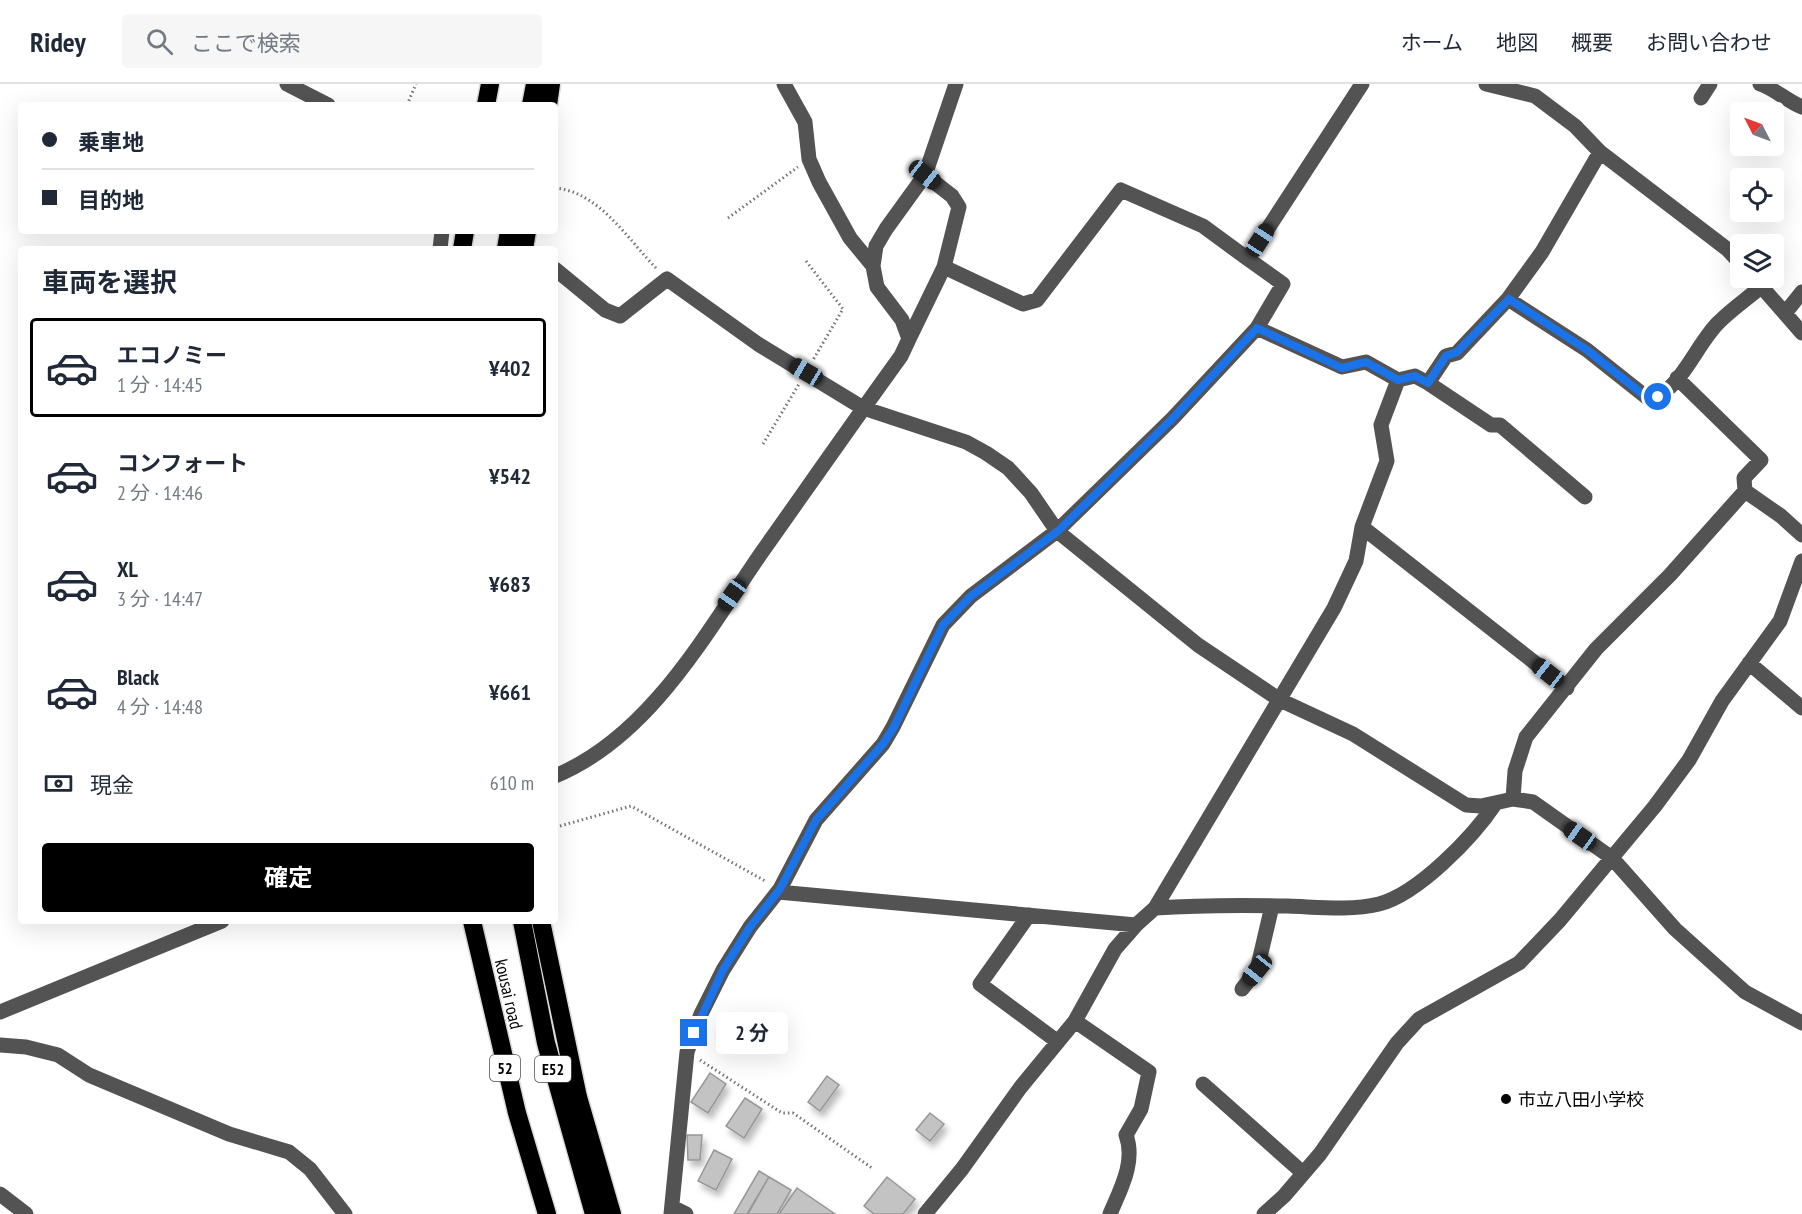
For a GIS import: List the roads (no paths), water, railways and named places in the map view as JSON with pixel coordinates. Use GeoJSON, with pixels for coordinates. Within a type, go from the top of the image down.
{"type":"FeatureCollection","features":[{"type":"Feature","properties":{"kind":"highway"},"geometry":{"type":"LineString","coordinates":[[487,102],[490,84]]}},
{"type":"Feature","properties":{"kind":"highway"},"geometry":{"type":"LineString","coordinates":[[532,102],[535,84]]}},
{"type":"Feature","properties":{"kind":"highway"},"geometry":{"type":"LineString","coordinates":[[548,102],[551,84]]}},
{"type":"Feature","properties":{"kind":"highway","name":"kousai road"},"geometry":{"type":"LineString","coordinates":[[473,924],[517,1113],[547,1214]]}},
{"type":"Feature","properties":{"kind":"highway","name":"E52"},"geometry":{"type":"LineString","coordinates":[[523,924],[546,1043],[594,1214]]}},
{"type":"Feature","properties":{"kind":"highway"},"geometry":{"type":"LineString","coordinates":[[542,924],[578,1097],[612,1214]]}},
{"type":"Feature","properties":{"kind":"street"},"geometry":{"type":"LineString","coordinates":[[287,84],[322,102]]}},
{"type":"Feature","properties":{"kind":"street"},"geometry":{"type":"LineString","coordinates":[[784,84],[805,122],[809,159],[819,182],[850,238],[873,266]]}},
{"type":"Feature","properties":{"kind":"street"},"geometry":{"type":"LineString","coordinates":[[909,339],[902,320],[877,286],[873,266],[876,246],[925,175],[956,84]]}},
{"type":"Feature","properties":{"kind":"street"},"geometry":{"type":"LineString","coordinates":[[1248,259],[1362,84]]}},
{"type":"Feature","properties":{"kind":"street"},"geometry":{"type":"LineString","coordinates":[[1486,84],[1535,96],[1575,126],[1600,152],[1730,252]]}},
{"type":"Feature","properties":{"kind":"street"},"geometry":{"type":"LineString","coordinates":[[1701,98],[1710,84]]}},
{"type":"Feature","properties":{"kind":"street"},"geometry":{"type":"LineString","coordinates":[[1760,84],[1769,87],[1789,102],[1802,107]]}},
{"type":"Feature","properties":{"kind":"street"},"geometry":{"type":"LineString","coordinates":[[1428,383],[1446,356],[1457,352],[1509,299],[1542,252],[1600,152]]}},
{"type":"Feature","properties":{"kind":"street"},"geometry":{"type":"LineString","coordinates":[[558,775],[573,769],[607,745],[666,687],[901,356],[944,267],[959,207],[952,196],[925,175]]}},
{"type":"Feature","properties":{"kind":"street"},"geometry":{"type":"LineString","coordinates":[[676,1212],[687,1052],[701,1014],[723,970],[750,927],[779,890],[816,820],[883,744],[894,727],[943,625],[971,596],[1058,531],[1172,419],[1257,328],[1283,284],[1203,226],[1121,190],[1037,300],[1023,304],[944,267]]}},
{"type":"Feature","properties":{"kind":"street"},"geometry":{"type":"LineString","coordinates":[[558,271],[605,310],[620,316],[667,279],[758,344],[863,408],[966,442],[986,453],[1008,468],[1031,493],[1058,531],[1198,645],[1280,700],[1353,734],[1466,805],[1495,804],[1513,799],[1533,802],[1612,858],[1675,929],[1746,992],[1802,1023]]}},
{"type":"Feature","properties":{"kind":"street"},"geometry":{"type":"LineString","coordinates":[[1509,299],[1587,350],[1650,400],[1658,397],[1690,364],[1707,335],[1752,288]]}},
{"type":"Feature","properties":{"kind":"street"},"geometry":{"type":"LineString","coordinates":[[1764,288],[1802,333]]}},
{"type":"Feature","properties":{"kind":"street"},"geometry":{"type":"LineString","coordinates":[[1786,312],[1802,292]]}},
{"type":"Feature","properties":{"kind":"street"},"geometry":{"type":"LineString","coordinates":[[1257,328],[1342,368],[1366,362],[1398,380],[1415,376],[1491,425],[1500,424],[1585,497]]}},
{"type":"Feature","properties":{"kind":"street"},"geometry":{"type":"LineString","coordinates":[[1513,799],[1515,771],[1526,737],[1596,649],[1670,575],[1745,491],[1744,478],[1761,460],[1677,378]]}},
{"type":"Feature","properties":{"kind":"street"},"geometry":{"type":"LineString","coordinates":[[925,1214],[962,1168],[1020,1088],[1075,1021],[1115,949],[1155,908],[1334,608],[1356,561],[1362,527],[1387,461],[1381,425],[1398,380]]}},
{"type":"Feature","properties":{"kind":"street"},"geometry":{"type":"LineString","coordinates":[[1745,491],[1781,516],[1802,535]]}},
{"type":"Feature","properties":{"kind":"street"},"geometry":{"type":"LineString","coordinates":[[1362,527],[1567,688]]}},
{"type":"Feature","properties":{"kind":"street"},"geometry":{"type":"LineString","coordinates":[[1264,1214],[1284,1196],[1303,1173],[1397,1043],[1419,1019],[1519,963],[1560,920],[1655,806],[1689,760],[1722,701],[1780,621],[1802,561]]}},
{"type":"Feature","properties":{"kind":"street"},"geometry":{"type":"LineString","coordinates":[[1749,663],[1802,708]]}},
{"type":"Feature","properties":{"kind":"street"},"geometry":{"type":"LineString","coordinates":[[1155,908],[1221,904],[1350,908],[1380,903],[1401,895],[1449,856],[1486,818],[1495,804]]}},
{"type":"Feature","properties":{"kind":"street"},"geometry":{"type":"LineString","coordinates":[[779,890],[1136,925]]}},
{"type":"Feature","properties":{"kind":"street"},"geometry":{"type":"LineString","coordinates":[[1242,989],[1257,970],[1272,906]]}},
{"type":"Feature","properties":{"kind":"street"},"geometry":{"type":"LineString","coordinates":[[1029,915],[980,984],[1058,1042]]}},
{"type":"Feature","properties":{"kind":"street"},"geometry":{"type":"LineString","coordinates":[[0,1012],[206,925]]}},
{"type":"Feature","properties":{"kind":"street"},"geometry":{"type":"LineString","coordinates":[[1075,1021],[1149,1072],[1141,1109],[1126,1135],[1130,1146],[1127,1170],[1110,1214]]}},
{"type":"Feature","properties":{"kind":"street"},"geometry":{"type":"LineString","coordinates":[[0,1045],[26,1047],[58,1055],[89,1075],[218,1130],[289,1152],[310,1170],[345,1214]]}},
{"type":"Feature","properties":{"kind":"street"},"geometry":{"type":"LineString","coordinates":[[1203,1084],[1303,1173]]}},
{"type":"Feature","properties":{"kind":"street"},"geometry":{"type":"LineString","coordinates":[[0,1194],[26,1214]]}},
{"type":"Feature","properties":{"kind":"place","name":"市立八田小学校"},"geometry":{"type":"Point","coordinates":[1506,1099]}}]}
